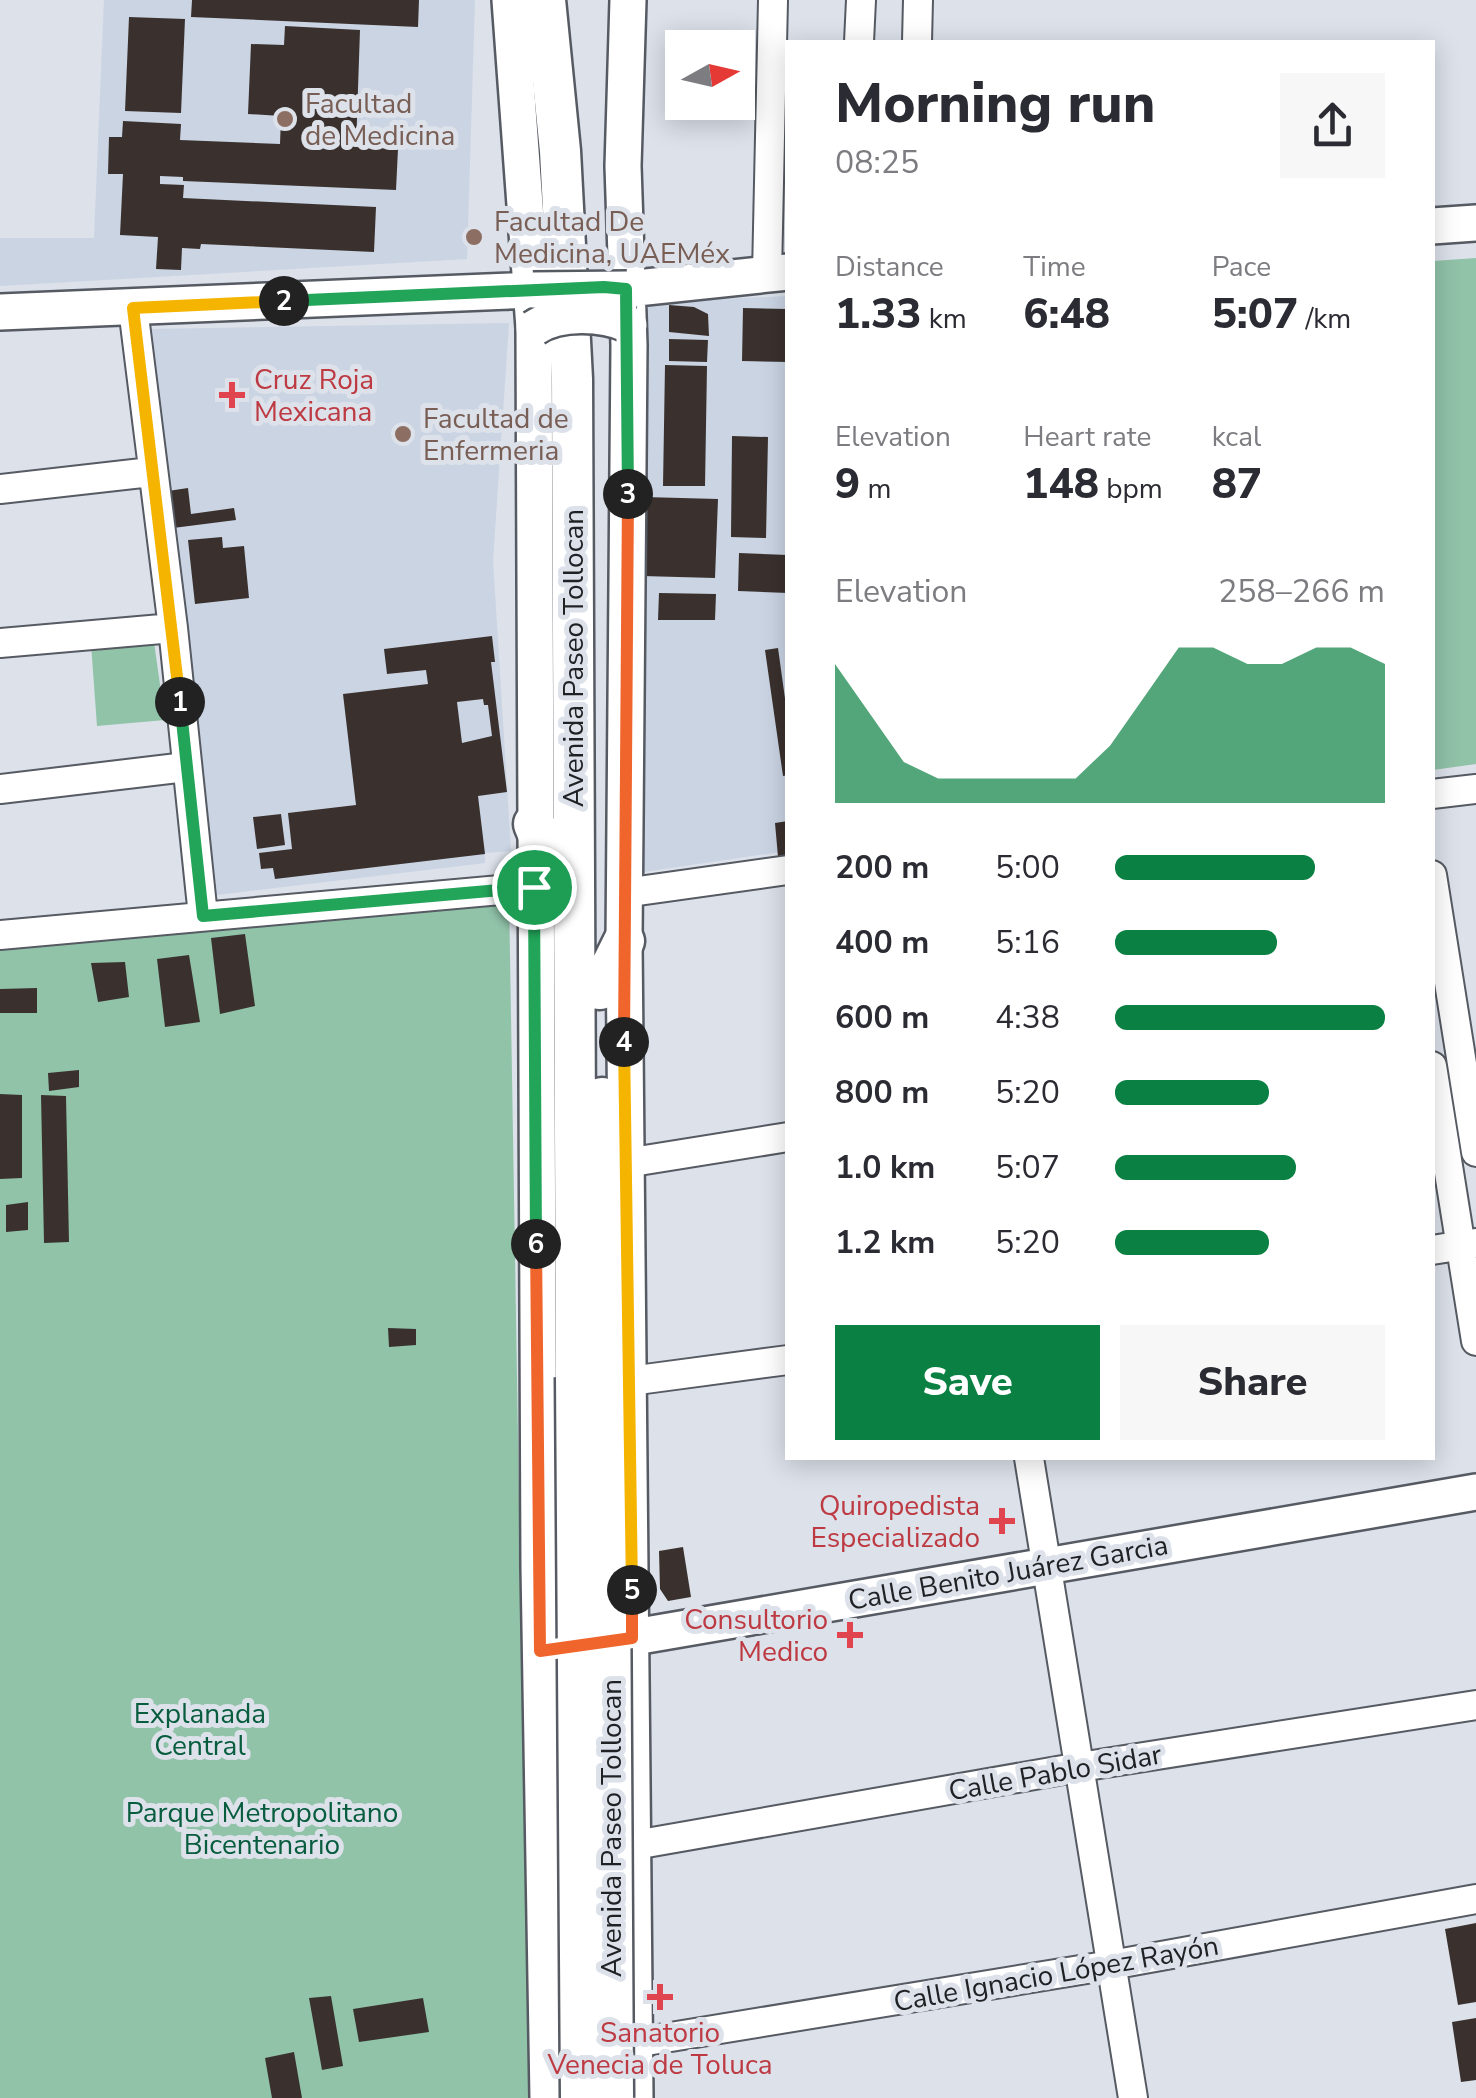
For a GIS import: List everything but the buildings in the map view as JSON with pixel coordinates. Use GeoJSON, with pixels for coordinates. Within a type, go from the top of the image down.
{"type":"FeatureCollection","features":[{"type":"Feature","properties":{"kind":"highway","name":"Avenida Paseo Tollocan"},"geometry":{"type":"LineString","coordinates":[[545,0],[560,150],[572,379],[572,917],[604,1376],[581,2098]]}},
{"type":"Feature","properties":{"kind":"highway","name":"Avenida Paseo Tollocan"},"geometry":{"type":"LineString","coordinates":[[570,0],[595,269],[612,2098]]}},
{"type":"Feature","properties":{"kind":"highway"},"geometry":{"type":"LineString","coordinates":[[534,824],[572,917]]}},
{"type":"Feature","properties":{"kind":"highway"},"geometry":{"type":"LineString","coordinates":[[600,989],[624,941]]}},
{"type":"Feature","properties":{"kind":"main road","name":"Avenida Paseo Tollocan"},"geometry":{"type":"LineString","coordinates":[[510,0],[534,328],[539,1567],[548,2098]]}},
{"type":"Feature","properties":{"kind":"main road","name":"Avenida Paseo Tollocan"},"geometry":{"type":"LineString","coordinates":[[628,0],[623,166],[629,325],[626,1163],[604,1376],[632,1567],[635,2098]]}},
{"type":"Feature","properties":{"kind":"main road"},"geometry":{"type":"LineString","coordinates":[[1435,226],[1476,223]]}},
{"type":"Feature","properties":{"kind":"main road"},"geometry":{"type":"LineString","coordinates":[[0,312],[626,289],[777,273]]}},
{"type":"Feature","properties":{"kind":"main road"},"geometry":{"type":"LineString","coordinates":[[534,328],[546,322],[598,315],[629,325]]}},
{"type":"Feature","properties":{"kind":"main road","name":"Calle Benito Juárez Garcia"},"geometry":{"type":"LineString","coordinates":[[540,1651],[1476,1492]]}},
{"type":"Feature","properties":{"kind":"main road"},"geometry":{"type":"LineString","coordinates":[[539,1567],[561,1593],[575,1596],[601,1592],[632,1567]]}},
{"type":"Feature","properties":{"kind":"street"},"geometry":{"type":"LineString","coordinates":[[772,0],[777,273]]}},
{"type":"Feature","properties":{"kind":"street"},"geometry":{"type":"LineString","coordinates":[[859,40],[861,0]]}},
{"type":"Feature","properties":{"kind":"street"},"geometry":{"type":"LineString","coordinates":[[917,40],[918,0]]}},
{"type":"Feature","properties":{"kind":"street"},"geometry":{"type":"LineString","coordinates":[[133,308],[203,916]]}},
{"type":"Feature","properties":{"kind":"street"},"geometry":{"type":"LineString","coordinates":[[0,490],[151,472]]}},
{"type":"Feature","properties":{"kind":"street"},"geometry":{"type":"LineString","coordinates":[[0,643],[172,628]]}},
{"type":"Feature","properties":{"kind":"street"},"geometry":{"type":"LineString","coordinates":[[0,789],[186,766]]}},
{"type":"Feature","properties":{"kind":"street"},"geometry":{"type":"LineString","coordinates":[[1435,794],[1476,788]]}},
{"type":"Feature","properties":{"kind":"street"},"geometry":{"type":"LineString","coordinates":[[624,892],[785,870]]}},
{"type":"Feature","properties":{"kind":"street"},"geometry":{"type":"LineString","coordinates":[[0,935],[534,887]]}},
{"type":"Feature","properties":{"kind":"street"},"geometry":{"type":"LineString","coordinates":[[1435,896],[1476,1152]]}},
{"type":"Feature","properties":{"kind":"street"},"geometry":{"type":"LineString","coordinates":[[1435,1080],[1469,1244],[1476,1341]]}},
{"type":"Feature","properties":{"kind":"street"},"geometry":{"type":"LineString","coordinates":[[626,1163],[785,1137]]}},
{"type":"Feature","properties":{"kind":"street"},"geometry":{"type":"LineString","coordinates":[[1435,1250],[1469,1244]]}},
{"type":"Feature","properties":{"kind":"street"},"geometry":{"type":"LineString","coordinates":[[604,1376],[785,1360]]}},
{"type":"Feature","properties":{"kind":"street"},"geometry":{"type":"LineString","coordinates":[[1030,1460],[1133,2098]]}},
{"type":"Feature","properties":{"kind":"street","name":"Calle Pablo Sidar"},"geometry":{"type":"LineString","coordinates":[[634,1845],[1080,1766],[1476,1705]]}},
{"type":"Feature","properties":{"kind":"street","name":"Calle Ignacio López Rayón"},"geometry":{"type":"LineString","coordinates":[[634,2043],[1110,1965],[1476,1899]]}},
{"type":"Feature","properties":{"kind":"shaded area","name":"Facultad de Medicina"},"geometry":{"type":"Polygon","coordinates":[[[104,0],[475,0],[467,259],[0,286],[0,238],[94,238],[104,0]]]}},
{"type":"Feature","properties":{"kind":"shaded area"},"geometry":{"type":"Polygon","coordinates":[[[785,296],[785,851],[637,873],[642,303],[785,296]]]}},
{"type":"Feature","properties":{"kind":"shaded area"},"geometry":{"type":"Polygon","coordinates":[[[509,323],[493,560],[511,851],[485,853],[485,863],[217,895],[150,329],[509,323]]]}},
{"type":"Feature","properties":{"kind":"green space"},"geometry":{"type":"Polygon","coordinates":[[[1476,258],[1476,764],[1435,770],[1435,261],[1476,258]]]}},
{"type":"Feature","properties":{"kind":"green space"},"geometry":{"type":"Polygon","coordinates":[[[153,635],[165,720],[97,726],[91,644],[153,635]]]}},
{"type":"Feature","properties":{"kind":"green space","name":"Parque Metropolitano Bicentenario"},"geometry":{"type":"Polygon","coordinates":[[[509,895],[529,2098],[0,2098],[0,949],[509,895]]]}},
{"type":"Feature","properties":{"kind":"place","name":"Facultad de Medicina"},"geometry":{"type":"Point","coordinates":[285,119]}},
{"type":"Feature","properties":{"kind":"place","name":"Facultad De Medicina, UAEMéx"},"geometry":{"type":"Point","coordinates":[474,237]}},
{"type":"Feature","properties":{"kind":"place","name":"Cruz Roja Mexicana"},"geometry":{"type":"Point","coordinates":[232,395]}},
{"type":"Feature","properties":{"kind":"place","name":"Facultad de Enfermeria"},"geometry":{"type":"Point","coordinates":[403,434]}},
{"type":"Feature","properties":{"kind":"place","name":"Quiropedista Especializado"},"geometry":{"type":"Point","coordinates":[1002,1521]}},
{"type":"Feature","properties":{"kind":"place","name":"Consultorio Medico"},"geometry":{"type":"Point","coordinates":[850,1635]}},
{"type":"Feature","properties":{"kind":"place","name":"Sanatorio Venecia de Toluca"},"geometry":{"type":"Point","coordinates":[660,1997]}},
{"type":"Feature","properties":{"kind":"route"},"geometry":{"type":"LineString","coordinates":[[626,289],[629,345],[624,941],[632,1638],[540,1651],[534,887],[203,916],[133,308],[626,289]]}},
{"type":"Feature","properties":{"kind":"park label","name":"Explanada Central"},"geometry":{"type":"Point","coordinates":[200,1729]}}]}
